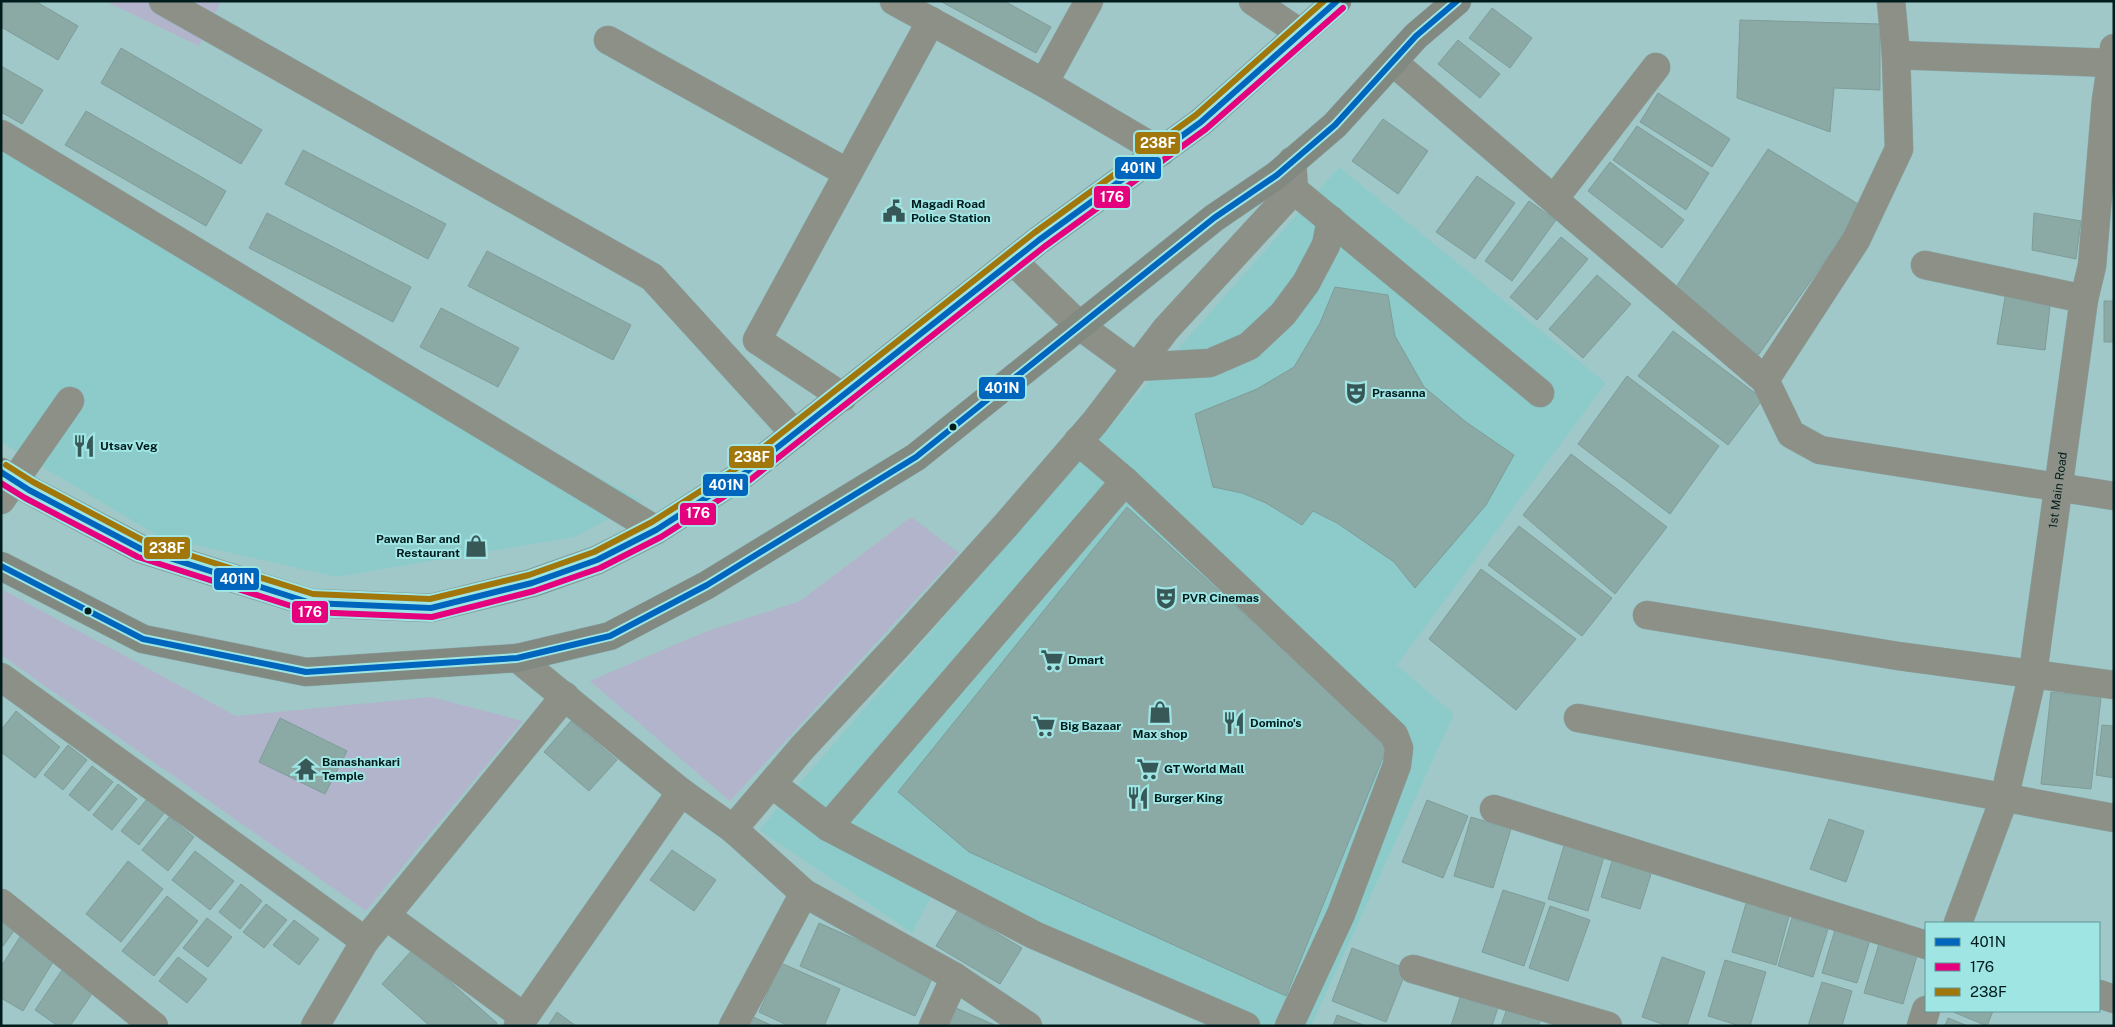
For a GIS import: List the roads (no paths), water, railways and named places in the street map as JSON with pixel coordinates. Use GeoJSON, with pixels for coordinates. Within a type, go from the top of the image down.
{"type":"FeatureCollection","features":[{"type":"Feature","properties":{"kind":"main road"},"geometry":{"type":"LineString","coordinates":[[6,484],[29,490],[141,549],[311,603],[431,608],[532,583],[598,560],[656,530],[745,473],[1012,261],[1201,122],[1337,1]]}},
{"type":"Feature","properties":{"kind":"main road"},"geometry":{"type":"LineString","coordinates":[[1,566],[143,639],[306,672],[517,658],[610,636],[707,585],[916,457],[1214,218],[1277,175],[1335,125],[1416,36],[1457,1]]}},
{"type":"Feature","properties":{"kind":"street"},"geometry":{"type":"LineString","coordinates":[[163,1],[652,277],[795,434]]}},
{"type":"Feature","properties":{"kind":"street"},"geometry":{"type":"LineString","coordinates":[[894,1],[1044,83],[1161,152]]}},
{"type":"Feature","properties":{"kind":"street"},"geometry":{"type":"LineString","coordinates":[[1254,1],[1300,33]]}},
{"type":"Feature","properties":{"kind":"street"},"geometry":{"type":"LineString","coordinates":[[1765,380],[1856,240],[1899,149],[1896,55],[1891,1]]}},
{"type":"Feature","properties":{"kind":"street"},"geometry":{"type":"LineString","coordinates":[[1044,83],[1080,5]]}},
{"type":"Feature","properties":{"kind":"street"},"geometry":{"type":"LineString","coordinates":[[843,397],[758,340],[931,21]]}},
{"type":"Feature","properties":{"kind":"street"},"geometry":{"type":"LineString","coordinates":[[608,40],[848,173]]}},
{"type":"Feature","properties":{"kind":"street"},"geometry":{"type":"LineString","coordinates":[[1896,55],[2112,56]]}},
{"type":"Feature","properties":{"kind":"street","name":"1st Main Road"},"geometry":{"type":"LineString","coordinates":[[1958,922],[2004,798],[2033,673],[2084,299],[2103,267],[2106,100],[2112,56]]}},
{"type":"Feature","properties":{"kind":"street"},"geometry":{"type":"LineString","coordinates":[[1393,62],[1765,380],[1791,434],[1820,450],[2114,496]]}},
{"type":"Feature","properties":{"kind":"street"},"geometry":{"type":"LineString","coordinates":[[1554,199],[1656,67]]}},
{"type":"Feature","properties":{"kind":"street"},"geometry":{"type":"LineString","coordinates":[[1,134],[656,530]]}},
{"type":"Feature","properties":{"kind":"street"},"geometry":{"type":"LineString","coordinates":[[733,828],[802,748],[911,631],[1078,441],[1166,328],[1294,190],[1292,161]]}},
{"type":"Feature","properties":{"kind":"street"},"geometry":{"type":"LineString","coordinates":[[1294,190],[1540,393]]}},
{"type":"Feature","properties":{"kind":"street"},"geometry":{"type":"LineString","coordinates":[[1012,261],[1080,326],[1136,367],[1210,363],[1250,346],[1283,314],[1306,283],[1326,245],[1332,220]]}},
{"type":"Feature","properties":{"kind":"street"},"geometry":{"type":"LineString","coordinates":[[1925,265],[2084,299]]}},
{"type":"Feature","properties":{"kind":"street"},"geometry":{"type":"LineString","coordinates":[[6,484],[70,401]]}},
{"type":"Feature","properties":{"kind":"street"},"geometry":{"type":"LineString","coordinates":[[1078,441],[1124,481],[1394,734],[1399,748],[1396,764],[1341,914],[1290,1026]]}},
{"type":"Feature","properties":{"kind":"street"},"geometry":{"type":"LineString","coordinates":[[828,827],[1124,481]]}},
{"type":"Feature","properties":{"kind":"street"},"geometry":{"type":"LineString","coordinates":[[1647,615],[1898,656],[2114,685]]}},
{"type":"Feature","properties":{"kind":"street"},"geometry":{"type":"LineString","coordinates":[[517,658],[681,792],[733,828],[804,893],[955,977],[1028,1026]]}},
{"type":"Feature","properties":{"kind":"street"},"geometry":{"type":"LineString","coordinates":[[1,677],[365,941]]}},
{"type":"Feature","properties":{"kind":"street"},"geometry":{"type":"LineString","coordinates":[[315,1026],[365,941],[565,696]]}},
{"type":"Feature","properties":{"kind":"street"},"geometry":{"type":"LineString","coordinates":[[1578,718],[2114,818]]}},
{"type":"Feature","properties":{"kind":"street"},"geometry":{"type":"LineString","coordinates":[[772,784],[828,827],[1034,935],[1246,1026]]}},
{"type":"Feature","properties":{"kind":"street"},"geometry":{"type":"LineString","coordinates":[[386,916],[522,1021],[681,792]]}},
{"type":"Feature","properties":{"kind":"street"},"geometry":{"type":"LineString","coordinates":[[1494,810],[1925,945]]}},
{"type":"Feature","properties":{"kind":"street"},"geometry":{"type":"LineString","coordinates":[[732,1026],[804,893]]}},
{"type":"Feature","properties":{"kind":"street"},"geometry":{"type":"LineString","coordinates":[[1,904],[154,1026]]}},
{"type":"Feature","properties":{"kind":"street"},"geometry":{"type":"LineString","coordinates":[[1414,969],[1608,1026]]}},
{"type":"Feature","properties":{"kind":"street"},"geometry":{"type":"LineString","coordinates":[[933,1026],[955,977]]}},
{"type":"Feature","properties":{"kind":"street"},"geometry":{"type":"LineString","coordinates":[[2100,994],[2114,998]]}},
{"type":"Feature","properties":{"kind":"street"},"geometry":{"type":"LineString","coordinates":[[1921,1026],[1925,1012]]}},
{"type":"Feature","properties":{"kind":"place","name":"Magadi Road Police Station"},"geometry":{"type":"Point","coordinates":[894,211]}},
{"type":"Feature","properties":{"kind":"place","name":"Prasanna"},"geometry":{"type":"Point","coordinates":[1356,393]}},
{"type":"Feature","properties":{"kind":"place","name":"Utsav Veg"},"geometry":{"type":"Point","coordinates":[84,446]}},
{"type":"Feature","properties":{"kind":"place","name":"Pawan Bar and Restaurant"},"geometry":{"type":"Point","coordinates":[476,546]}},
{"type":"Feature","properties":{"kind":"place","name":"PVR Cinemas"},"geometry":{"type":"Point","coordinates":[1166,598]}},
{"type":"Feature","properties":{"kind":"place","name":"Dmart"},"geometry":{"type":"Point","coordinates":[1052,660]}},
{"type":"Feature","properties":{"kind":"place","name":"Max shop"},"geometry":{"type":"Point","coordinates":[1160,712]}},
{"type":"Feature","properties":{"kind":"place","name":"Domino's"},"geometry":{"type":"Point","coordinates":[1234,723]}},
{"type":"Feature","properties":{"kind":"place","name":"Big Bazaar"},"geometry":{"type":"Point","coordinates":[1044,726]}},
{"type":"Feature","properties":{"kind":"place","name":"Banashankari Temple"},"geometry":{"type":"Point","coordinates":[306,769]}},
{"type":"Feature","properties":{"kind":"place","name":"GT World Mall"},"geometry":{"type":"Point","coordinates":[1148,769]}},
{"type":"Feature","properties":{"kind":"place","name":"Burger King"},"geometry":{"type":"Point","coordinates":[1138,798]}}]}
